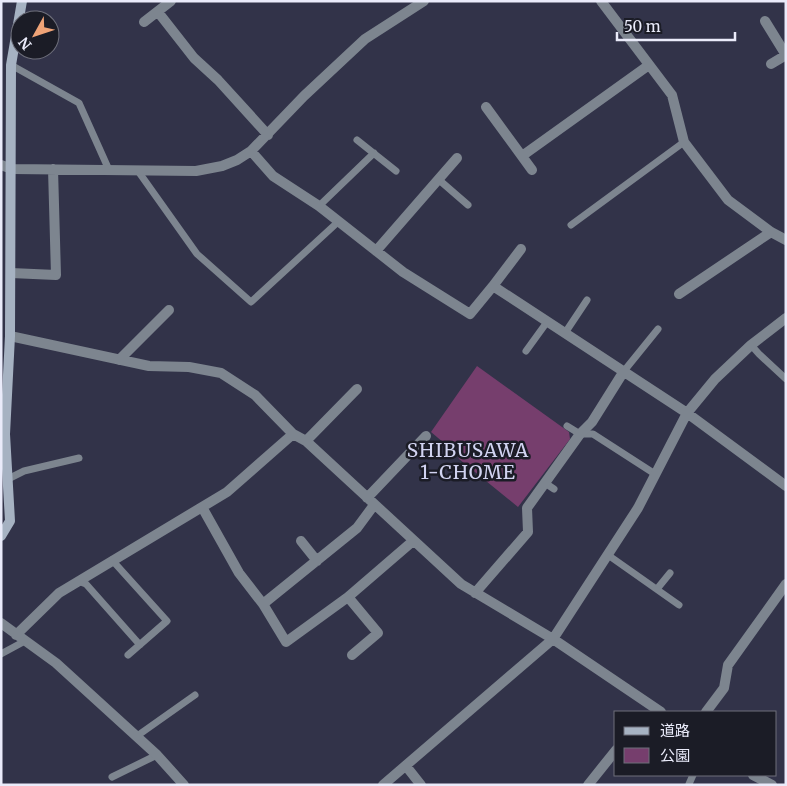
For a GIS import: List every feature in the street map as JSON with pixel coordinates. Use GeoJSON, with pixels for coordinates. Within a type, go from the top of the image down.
{"type":"FeatureCollection","features":[{"type":"Feature","properties":{"kind":"street"},"geometry":{"type":"LineString","coordinates":[[1,536],[10,521],[4,374],[10,336],[6,293],[11,273],[11,65],[22,1]]}},
{"type":"Feature","properties":{"kind":"street"},"geometry":{"type":"LineString","coordinates":[[144,22],[171,1]]}},
{"type":"Feature","properties":{"kind":"street"},"geometry":{"type":"LineString","coordinates":[[1,165],[12,168],[138,171],[196,171],[222,166],[252,151],[304,96],[365,39],[424,1]]}},
{"type":"Feature","properties":{"kind":"street"},"geometry":{"type":"LineString","coordinates":[[601,1],[672,95],[684,142],[728,200],[771,232],[786,240]]}},
{"type":"Feature","properties":{"kind":"street"},"geometry":{"type":"LineString","coordinates":[[158,12],[194,58],[218,80],[268,135]]}},
{"type":"Feature","properties":{"kind":"street"},"geometry":{"type":"LineString","coordinates":[[765,21],[786,55],[771,64]]}},
{"type":"Feature","properties":{"kind":"street"},"geometry":{"type":"LineString","coordinates":[[522,156],[649,65]]}},
{"type":"Feature","properties":{"kind":"street"},"geometry":{"type":"LineString","coordinates":[[486,107],[532,170]]}},
{"type":"Feature","properties":{"kind":"street"},"geometry":{"type":"LineString","coordinates":[[252,151],[273,176],[319,206],[403,272],[470,314],[521,249]]}},
{"type":"Feature","properties":{"kind":"street"},"geometry":{"type":"LineString","coordinates":[[376,250],[457,158]]}},
{"type":"Feature","properties":{"kind":"street"},"geometry":{"type":"LineString","coordinates":[[11,273],[56,275],[53,169]]}},
{"type":"Feature","properties":{"kind":"street"},"geometry":{"type":"LineString","coordinates":[[679,294],[771,232]]}},
{"type":"Feature","properties":{"kind":"street"},"geometry":{"type":"LineString","coordinates":[[493,286],[687,413],[786,486]]}},
{"type":"Feature","properties":{"kind":"street"},"geometry":{"type":"LineString","coordinates":[[119,360],[170,310]]}},
{"type":"Feature","properties":{"kind":"street"},"geometry":{"type":"LineString","coordinates":[[383,785],[553,639],[638,508],[687,413],[715,379],[751,344],[786,318]]}},
{"type":"Feature","properties":{"kind":"street"},"geometry":{"type":"LineString","coordinates":[[10,336],[149,366],[189,367],[221,372],[255,395],[293,434],[306,441],[461,584],[553,639],[647,709]]}},
{"type":"Feature","properties":{"kind":"street"},"geometry":{"type":"LineString","coordinates":[[475,593],[528,532],[527,508],[580,434],[592,422],[624,371]]}},
{"type":"Feature","properties":{"kind":"street"},"geometry":{"type":"LineString","coordinates":[[306,441],[357,389]]}},
{"type":"Feature","properties":{"kind":"street"},"geometry":{"type":"LineString","coordinates":[[20,638],[59,593],[226,492],[293,434]]}},
{"type":"Feature","properties":{"kind":"street"},"geometry":{"type":"LineString","coordinates":[[263,604],[357,528],[370,501],[426,436]]}},
{"type":"Feature","properties":{"kind":"street"},"geometry":{"type":"LineString","coordinates":[[202,507],[239,573],[263,604],[286,642],[348,597],[413,541]]}},
{"type":"Feature","properties":{"kind":"street"},"geometry":{"type":"LineString","coordinates":[[301,541],[317,561]]}},
{"type":"Feature","properties":{"kind":"street"},"geometry":{"type":"LineString","coordinates":[[707,711],[724,688],[728,665],[786,584]]}},
{"type":"Feature","properties":{"kind":"street"},"geometry":{"type":"LineString","coordinates":[[348,597],[378,633],[352,655]]}},
{"type":"Feature","properties":{"kind":"street"},"geometry":{"type":"LineString","coordinates":[[1,623],[56,663],[157,755],[184,785]]}},
{"type":"Feature","properties":{"kind":"street"},"geometry":{"type":"LineString","coordinates":[[588,785],[614,752]]}},
{"type":"Feature","properties":{"kind":"street"},"geometry":{"type":"LineString","coordinates":[[406,766],[421,785]]}},
{"type":"Feature","properties":{"kind":"street"},"geometry":{"type":"LineString","coordinates":[[755,776],[772,785]]}},
{"type":"Feature","properties":{"kind":"lane"},"geometry":{"type":"LineString","coordinates":[[11,65],[80,103],[109,170]]}},
{"type":"Feature","properties":{"kind":"lane"},"geometry":{"type":"LineString","coordinates":[[357,140],[396,171]]}},
{"type":"Feature","properties":{"kind":"lane"},"geometry":{"type":"LineString","coordinates":[[570,225],[684,142]]}},
{"type":"Feature","properties":{"kind":"lane"},"geometry":{"type":"LineString","coordinates":[[319,206],[374,153]]}},
{"type":"Feature","properties":{"kind":"lane"},"geometry":{"type":"LineString","coordinates":[[138,171],[197,254],[250,302],[339,221]]}},
{"type":"Feature","properties":{"kind":"lane"},"geometry":{"type":"LineString","coordinates":[[438,179],[468,205]]}},
{"type":"Feature","properties":{"kind":"lane"},"geometry":{"type":"LineString","coordinates":[[565,333],[587,300]]}},
{"type":"Feature","properties":{"kind":"lane"},"geometry":{"type":"LineString","coordinates":[[526,352],[547,322]]}},
{"type":"Feature","properties":{"kind":"lane"},"geometry":{"type":"LineString","coordinates":[[624,371],[658,329]]}},
{"type":"Feature","properties":{"kind":"lane"},"geometry":{"type":"LineString","coordinates":[[751,344],[786,379]]}},
{"type":"Feature","properties":{"kind":"lane"},"geometry":{"type":"LineString","coordinates":[[567,426],[580,434],[593,434],[656,474]]}},
{"type":"Feature","properties":{"kind":"lane"},"geometry":{"type":"LineString","coordinates":[[8,479],[24,471],[79,458]]}},
{"type":"Feature","properties":{"kind":"lane"},"geometry":{"type":"LineString","coordinates":[[545,483],[554,489]]}},
{"type":"Feature","properties":{"kind":"lane"},"geometry":{"type":"LineString","coordinates":[[608,555],[678,605]]}},
{"type":"Feature","properties":{"kind":"lane"},"geometry":{"type":"LineString","coordinates":[[112,560],[168,621],[128,655]]}},
{"type":"Feature","properties":{"kind":"lane"},"geometry":{"type":"LineString","coordinates":[[657,589],[670,573]]}},
{"type":"Feature","properties":{"kind":"lane"},"geometry":{"type":"LineString","coordinates":[[78,581],[86,584],[140,645]]}},
{"type":"Feature","properties":{"kind":"lane"},"geometry":{"type":"LineString","coordinates":[[1,654],[20,638]]}},
{"type":"Feature","properties":{"kind":"lane"},"geometry":{"type":"LineString","coordinates":[[137,736],[195,695]]}},
{"type":"Feature","properties":{"kind":"lane"},"geometry":{"type":"LineString","coordinates":[[112,777],[157,755]]}},
{"type":"Feature","properties":{"kind":"green space"},"geometry":{"type":"Polygon","coordinates":[[[477,366],[569,432],[570,439],[518,507],[459,459],[457,454],[431,432],[477,366]]]}},
{"type":"Feature","properties":{"kind":"district","name":"SHIBUSAWA 1-CHOME"},"geometry":{"type":"Point","coordinates":[468,461]}}]}
